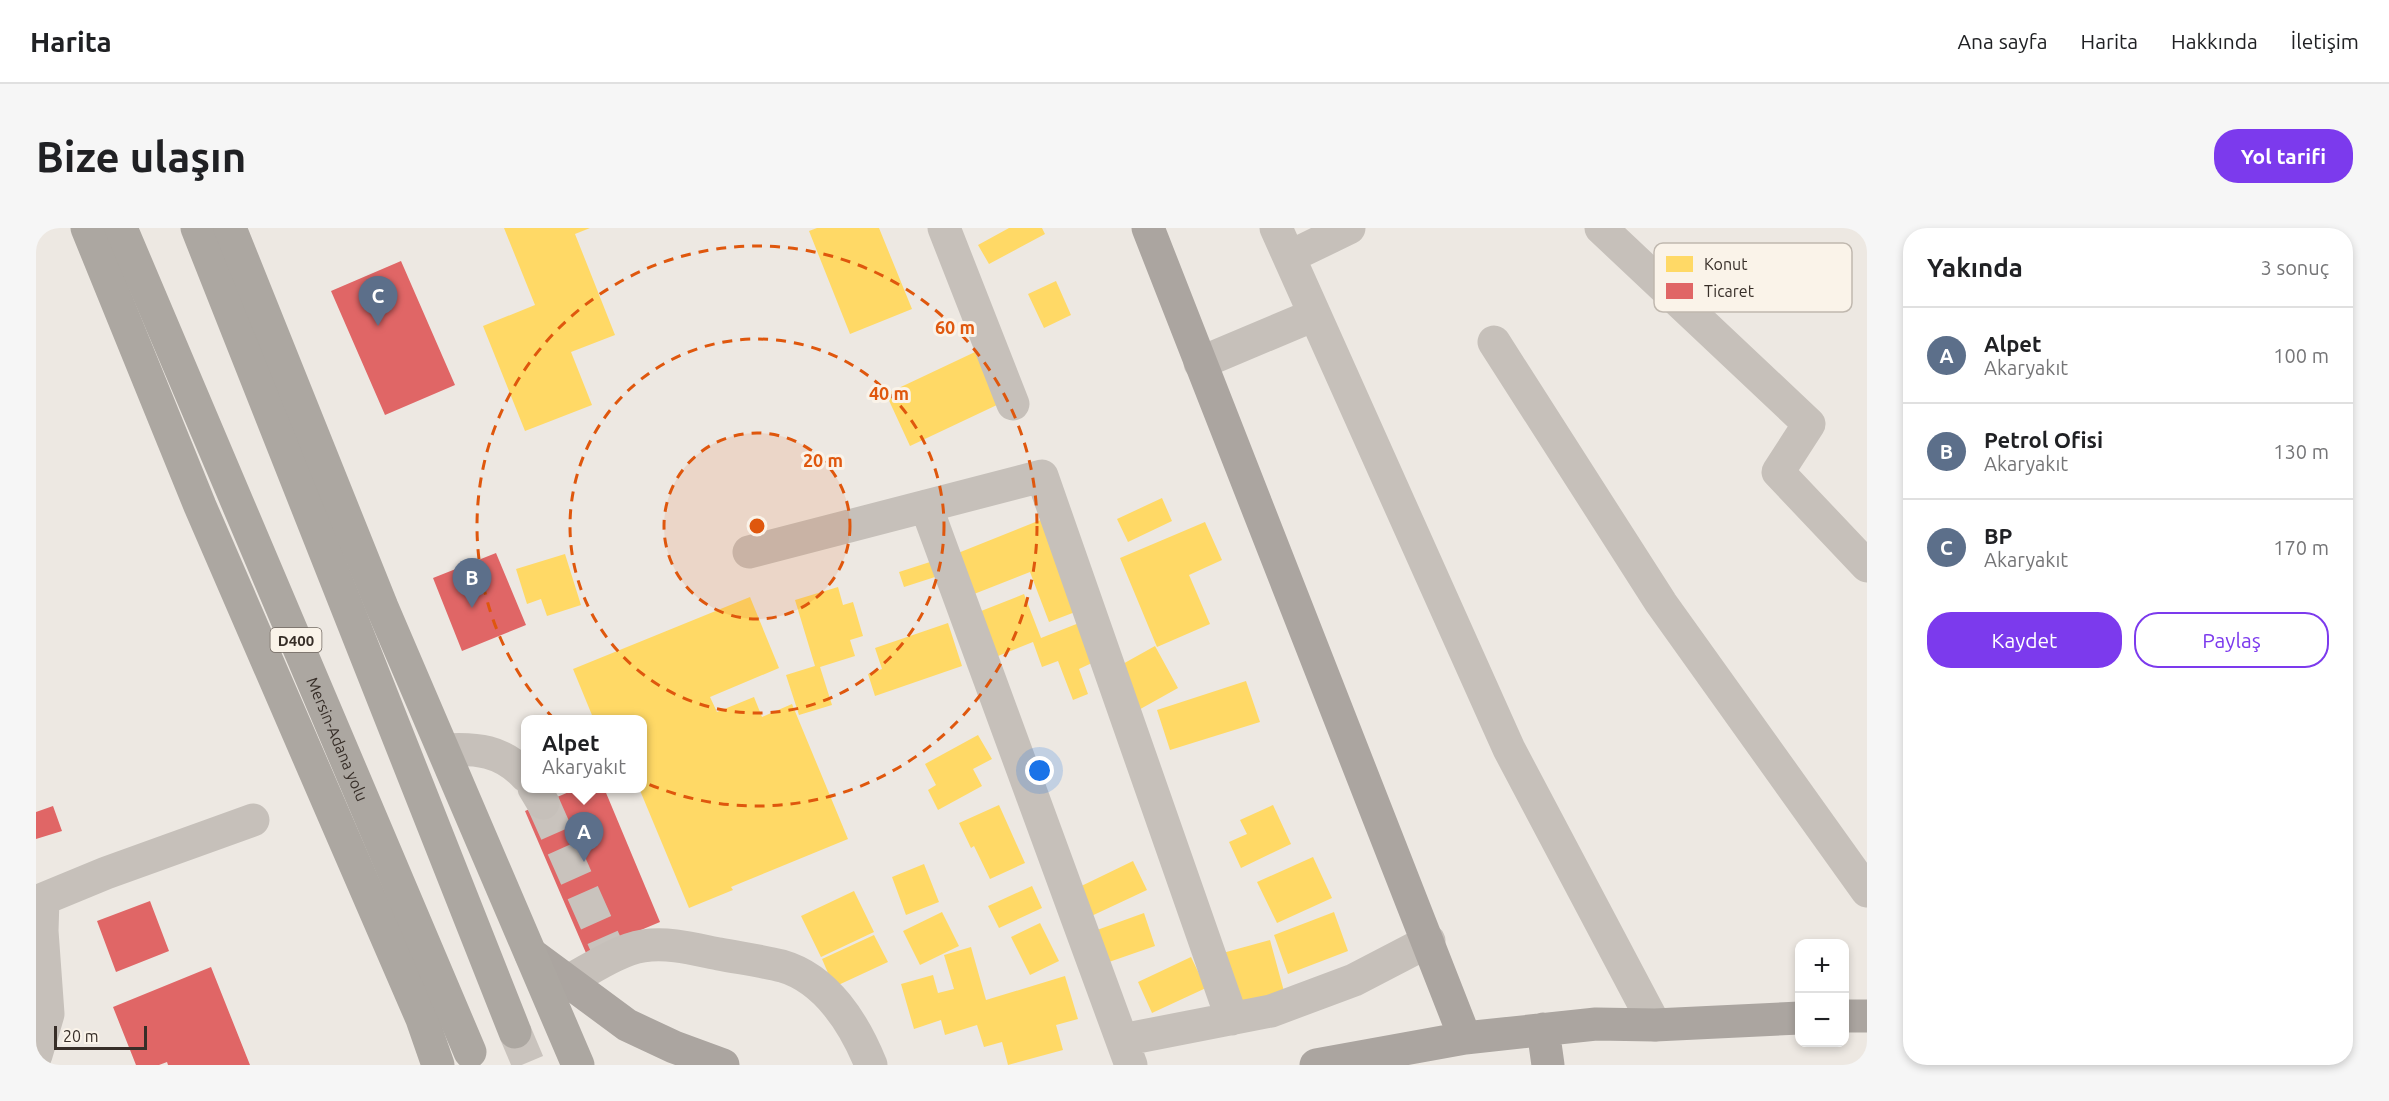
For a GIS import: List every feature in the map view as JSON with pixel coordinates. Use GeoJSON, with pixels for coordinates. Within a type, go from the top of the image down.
{"type":"FeatureCollection","features":[{"type":"Feature","properties":{"kind":"highway"},"geometry":{"type":"LineString","coordinates":[[87,228],[200,506],[417,1008],[438,1065]]}},
{"type":"Feature","properties":{"kind":"highway","name":"Mersin-Adana yolu"},"geometry":{"type":"LineString","coordinates":[[121,228],[470,1052]]}},
{"type":"Feature","properties":{"kind":"highway"},"geometry":{"type":"LineString","coordinates":[[197,228],[515,1032]]}},
{"type":"Feature","properties":{"kind":"highway"},"geometry":{"type":"LineString","coordinates":[[230,228],[382,607],[531,954],[562,996],[578,1065]]}},
{"type":"Feature","properties":{"kind":"highway"},"geometry":{"type":"LineString","coordinates":[[557,1065],[560,1053],[562,996]]}},
{"type":"Feature","properties":{"kind":"main road"},"geometry":{"type":"LineString","coordinates":[[1148,228],[1304,633],[1429,941],[1465,1038]]}},
{"type":"Feature","properties":{"kind":"main road"},"geometry":{"type":"LineString","coordinates":[[562,996],[674,1047],[723,1065]]}},
{"type":"Feature","properties":{"kind":"main road"},"geometry":{"type":"LineString","coordinates":[[1316,1065],[1409,1057],[1465,1038],[1543,1029],[1596,1024],[1795,1018]]}},
{"type":"Feature","properties":{"kind":"main road"},"geometry":{"type":"LineString","coordinates":[[1543,1029],[1548,1065]]}},
{"type":"Feature","properties":{"kind":"street"},"geometry":{"type":"LineString","coordinates":[[944,228],[1013,404]]}},
{"type":"Feature","properties":{"kind":"street"},"geometry":{"type":"LineString","coordinates":[[1350,228],[1282,242],[1509,749],[1655,1024]]}},
{"type":"Feature","properties":{"kind":"street"},"geometry":{"type":"LineString","coordinates":[[1601,228],[1654,278]]}},
{"type":"Feature","properties":{"kind":"street"},"geometry":{"type":"LineString","coordinates":[[1690,312],[1809,424],[1778,472],[1867,566]]}},
{"type":"Feature","properties":{"kind":"street"},"geometry":{"type":"LineString","coordinates":[[1200,363],[1314,315]]}},
{"type":"Feature","properties":{"kind":"street"},"geometry":{"type":"LineString","coordinates":[[1494,342],[1661,603],[1867,891]]}},
{"type":"Feature","properties":{"kind":"street"},"geometry":{"type":"LineString","coordinates":[[749,552],[1042,476],[1232,1019]]}},
{"type":"Feature","properties":{"kind":"street"},"geometry":{"type":"LineString","coordinates":[[926,506],[1126,1053],[1232,1019],[1271,1011],[1313,997],[1364,976],[1429,941]]}},
{"type":"Feature","properties":{"kind":"street"},"geometry":{"type":"LineString","coordinates":[[444,750],[470,748],[486,750],[506,759],[521,772]]}},
{"type":"Feature","properties":{"kind":"street"},"geometry":{"type":"LineString","coordinates":[[36,1055],[48,1014],[42,931],[43,899],[106,873],[254,820]]}},
{"type":"Feature","properties":{"kind":"street"},"geometry":{"type":"LineString","coordinates":[[562,996],[610,951],[640,946],[657,944],[683,946],[784,967],[805,977],[831,998],[854,1030],[871,1065]]}},
{"type":"Feature","properties":{"kind":"building: Konut"},"geometry":{"type":"Polygon","coordinates":[[[504,228],[590,228],[575,234],[615,335],[571,352],[592,405],[525,431],[483,326],[535,305],[504,228]]]}},
{"type":"Feature","properties":{"kind":"building: Konut"},"geometry":{"type":"Polygon","coordinates":[[[817,228],[879,228],[912,309],[850,334],[809,231],[817,228]]]}},
{"type":"Feature","properties":{"kind":"building: Konut"},"geometry":{"type":"Polygon","coordinates":[[[1009,228],[1042,228],[1045,234],[989,264],[978,245],[1009,228]]]}},
{"type":"Feature","properties":{"kind":"building: Konut"},"geometry":{"type":"Polygon","coordinates":[[[1056,281],[1071,315],[1044,328],[1028,294],[1056,281]]]}},
{"type":"Feature","properties":{"kind":"building: Konut"},"geometry":{"type":"Polygon","coordinates":[[[975,352],[999,404],[910,446],[886,394],[975,352]]]}},
{"type":"Feature","properties":{"kind":"building: Konut"},"geometry":{"type":"Polygon","coordinates":[[[1162,498],[1172,521],[1128,542],[1117,519],[1162,498]]]}},
{"type":"Feature","properties":{"kind":"building: Konut"},"geometry":{"type":"Polygon","coordinates":[[[1048,517],[1083,609],[1049,622],[1030,572],[969,596],[953,555],[1048,517]]]}},
{"type":"Feature","properties":{"kind":"building: Konut"},"geometry":{"type":"Polygon","coordinates":[[[1205,522],[1222,560],[1189,575],[1210,624],[1157,647],[1120,558],[1205,522]]]}},
{"type":"Feature","properties":{"kind":"building: Konut"},"geometry":{"type":"Polygon","coordinates":[[[565,554],[581,605],[547,616],[541,599],[527,604],[516,569],[565,554]]]}},
{"type":"Feature","properties":{"kind":"building: Konut"},"geometry":{"type":"Polygon","coordinates":[[[930,562],[935,577],[904,587],[899,572],[930,562]]]}},
{"type":"Feature","properties":{"kind":"building: Konut"},"geometry":{"type":"Polygon","coordinates":[[[838,587],[843,605],[853,602],[863,636],[850,640],[855,656],[820,667],[832,705],[799,715],[786,675],[815,666],[795,600],[838,587]]]}},
{"type":"Feature","properties":{"kind":"building: Konut"},"geometry":{"type":"Polygon","coordinates":[[[1024,594],[1041,638],[1079,623],[1094,662],[1079,669],[1088,694],[1073,700],[1058,661],[1042,667],[1033,642],[988,660],[971,615],[1024,594]]]}},
{"type":"Feature","properties":{"kind":"building: Konut"},"geometry":{"type":"Polygon","coordinates":[[[750,597],[779,668],[710,697],[717,712],[754,697],[762,717],[792,704],[848,839],[731,887],[733,890],[689,908],[641,793],[647,793],[647,715],[592,715],[573,669],[750,597]]]}},
{"type":"Feature","properties":{"kind":"building: Konut"},"geometry":{"type":"Polygon","coordinates":[[[948,623],[962,666],[875,696],[868,674],[882,669],[875,648],[948,623]]]}},
{"type":"Feature","properties":{"kind":"building: Konut"},"geometry":{"type":"Polygon","coordinates":[[[1155,646],[1178,688],[1135,712],[1112,670],[1155,646]]]}},
{"type":"Feature","properties":{"kind":"building: Konut"},"geometry":{"type":"Polygon","coordinates":[[[1246,681],[1260,722],[1170,750],[1157,710],[1246,681]]]}},
{"type":"Feature","properties":{"kind":"building: Konut"},"geometry":{"type":"Polygon","coordinates":[[[978,735],[992,759],[973,769],[982,786],[938,810],[928,790],[936,785],[925,764],[978,735]]]}},
{"type":"Feature","properties":{"kind":"building: Konut"},"geometry":{"type":"Polygon","coordinates":[[[999,805],[1025,863],[990,879],[974,846],[971,848],[959,823],[999,805]]]}},
{"type":"Feature","properties":{"kind":"building: Konut"},"geometry":{"type":"Polygon","coordinates":[[[1273,805],[1291,844],[1241,868],[1229,842],[1247,834],[1240,820],[1273,805]]]}},
{"type":"Feature","properties":{"kind":"building: Konut"},"geometry":{"type":"Polygon","coordinates":[[[1313,857],[1332,898],[1277,923],[1257,882],[1313,857]]]}},
{"type":"Feature","properties":{"kind":"building: Konut"},"geometry":{"type":"Polygon","coordinates":[[[1133,861],[1147,890],[1085,919],[1071,891],[1133,861]]]}},
{"type":"Feature","properties":{"kind":"building: Konut"},"geometry":{"type":"Polygon","coordinates":[[[924,864],[939,902],[906,915],[892,877],[924,864]]]}},
{"type":"Feature","properties":{"kind":"building: Konut"},"geometry":{"type":"Polygon","coordinates":[[[1032,886],[1042,908],[999,928],[988,906],[1032,886]]]}},
{"type":"Feature","properties":{"kind":"building: Konut"},"geometry":{"type":"Polygon","coordinates":[[[854,891],[874,932],[821,957],[801,916],[854,891]]]}},
{"type":"Feature","properties":{"kind":"building: Konut"},"geometry":{"type":"Polygon","coordinates":[[[942,912],[959,946],[920,965],[903,931],[942,912]]]}},
{"type":"Feature","properties":{"kind":"building: Konut"},"geometry":{"type":"Polygon","coordinates":[[[1334,912],[1348,951],[1288,974],[1274,935],[1334,912]]]}},
{"type":"Feature","properties":{"kind":"building: Konut"},"geometry":{"type":"Polygon","coordinates":[[[1144,913],[1155,946],[1109,962],[1097,930],[1144,913]]]}},
{"type":"Feature","properties":{"kind":"building: Konut"},"geometry":{"type":"Polygon","coordinates":[[[1040,923],[1059,961],[1030,975],[1011,937],[1040,923]]]}},
{"type":"Feature","properties":{"kind":"building: Konut"},"geometry":{"type":"Polygon","coordinates":[[[874,935],[888,962],[834,987],[822,959],[874,935]]]}},
{"type":"Feature","properties":{"kind":"building: Konut"},"geometry":{"type":"Polygon","coordinates":[[[1270,940],[1285,995],[1235,1009],[1219,954],[1270,940]]]}},
{"type":"Feature","properties":{"kind":"building: Konut"},"geometry":{"type":"Polygon","coordinates":[[[971,947],[986,1000],[1065,976],[1078,1019],[1056,1025],[1063,1050],[1008,1065],[1002,1042],[984,1047],[977,1025],[945,1035],[941,1020],[914,1029],[901,984],[933,975],[938,993],[954,989],[944,955],[971,947]]]}},
{"type":"Feature","properties":{"kind":"building: Konut"},"geometry":{"type":"Polygon","coordinates":[[[1191,957],[1206,988],[1152,1013],[1138,982],[1191,957]]]}},
{"type":"Feature","properties":{"kind":"building: Ticaret"},"geometry":{"type":"Polygon","coordinates":[[[401,261],[455,385],[385,415],[331,291],[401,261]]]}},
{"type":"Feature","properties":{"kind":"building: Ticaret"},"geometry":{"type":"Polygon","coordinates":[[[496,553],[526,625],[462,651],[433,578],[496,553]]]}},
{"type":"Feature","properties":{"kind":"building: Ticaret"},"geometry":{"type":"Polygon","coordinates":[[[566,793],[606,793],[660,922],[586,953],[525,811],[566,793]]]}},
{"type":"Feature","properties":{"kind":"building: Ticaret"},"geometry":{"type":"Polygon","coordinates":[[[53,806],[62,831],[36,839],[36,812],[53,806]]]}},
{"type":"Feature","properties":{"kind":"building: Ticaret"},"geometry":{"type":"Polygon","coordinates":[[[150,901],[169,951],[116,972],[97,921],[150,901]]]}},
{"type":"Feature","properties":{"kind":"building: Ticaret"},"geometry":{"type":"Polygon","coordinates":[[[211,967],[250,1065],[168,1065],[167,1062],[159,1065],[136,1065],[113,1007],[211,967]]]}},
{"type":"Feature","properties":{"kind":"tunnel"},"geometry":{"type":"LineString","coordinates":[[543,803],[606,945]]}},
{"type":"Feature","properties":{"kind":"tunnel"},"geometry":{"type":"LineString","coordinates":[[515,1032],[529,1065]]}},
{"type":"Feature","properties":{"kind":"place","name":"BP"},"geometry":{"type":"Point","coordinates":[378,326]}},
{"type":"Feature","properties":{"kind":"place","name":"Petrol Ofisi"},"geometry":{"type":"Point","coordinates":[472,608]}},
{"type":"Feature","properties":{"kind":"place","name":"Alpet"},"geometry":{"type":"Point","coordinates":[584,862]}}]}
